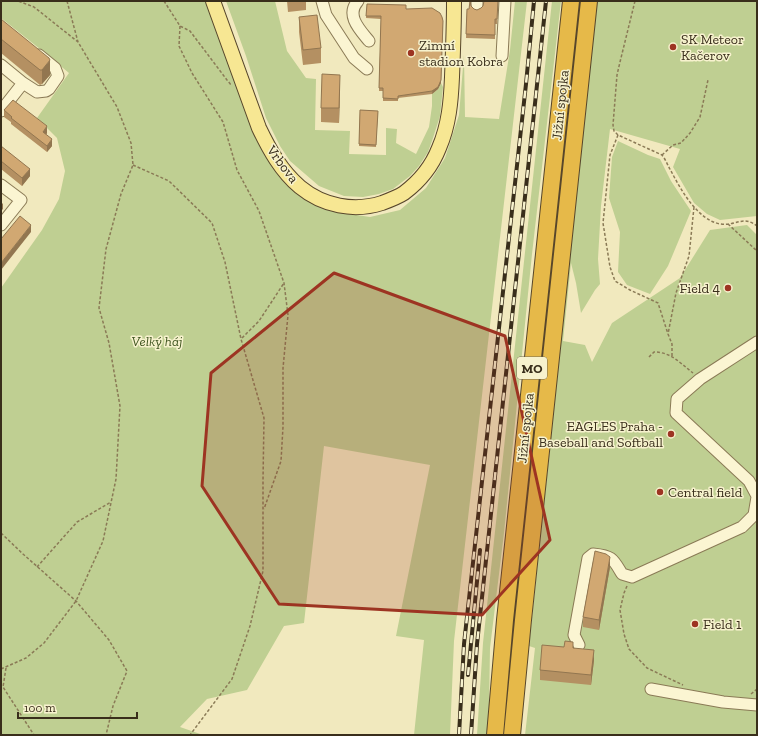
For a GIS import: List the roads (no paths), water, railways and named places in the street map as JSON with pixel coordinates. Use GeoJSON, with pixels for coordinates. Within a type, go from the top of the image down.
{"type":"FeatureCollection","features":[{"type":"Feature","properties":{"kind":"highway","name":"Jižní spojka"},"geometry":{"type":"LineString","coordinates":[[494,735],[503,635],[571,1]]}},
{"type":"Feature","properties":{"kind":"highway","name":"Jižní spojka"},"geometry":{"type":"LineString","coordinates":[[512,735],[589,1]]}},
{"type":"Feature","properties":{"kind":"main road","name":"Vrbova"},"geometry":{"type":"LineString","coordinates":[[213,1],[259,128],[277,161],[300,187],[316,198],[334,205],[350,208],[363,208],[390,200],[404,193],[419,180],[430,166],[439,148],[446,127],[450,105],[453,65],[454,1]]}},
{"type":"Feature","properties":{"kind":"street"},"geometry":{"type":"LineString","coordinates":[[322,1],[326,15],[354,58],[367,69]]}},
{"type":"Feature","properties":{"kind":"street"},"geometry":{"type":"LineString","coordinates":[[358,1],[353,12],[354,19],[369,41]]}},
{"type":"Feature","properties":{"kind":"street"},"geometry":{"type":"LineString","coordinates":[[502,56],[505,1]]}},
{"type":"Feature","properties":{"kind":"street"},"geometry":{"type":"LineString","coordinates":[[1,65],[23,83],[37,92],[50,89],[58,76],[55,68],[31,49]]}},
{"type":"Feature","properties":{"kind":"street"},"geometry":{"type":"LineString","coordinates":[[1,111],[23,83]]}},
{"type":"Feature","properties":{"kind":"street"},"geometry":{"type":"LineString","coordinates":[[1,184],[21,200],[1,225]]}},
{"type":"Feature","properties":{"kind":"street"},"geometry":{"type":"LineString","coordinates":[[579,645],[574,635],[588,558],[593,554],[605,556],[614,560],[622,574],[632,577],[742,527],[754,515],[757,496],[749,481],[676,413],[677,399],[700,379],[757,342]]}},
{"type":"Feature","properties":{"kind":"street"},"geometry":{"type":"LineString","coordinates":[[651,689],[723,702],[757,705]]}},
{"type":"Feature","properties":{"kind":"railway"},"geometry":{"type":"LineString","coordinates":[[459,735],[464,644],[534,1]]}},
{"type":"Feature","properties":{"kind":"railway"},"geometry":{"type":"LineString","coordinates":[[471,735],[477,644],[546,1]]}},
{"type":"Feature","properties":{"kind":"railway"},"geometry":{"type":"LineString","coordinates":[[468,675],[480,550]]}},
{"type":"Feature","properties":{"kind":"place","name":"SK Meteor Kačerov"},"geometry":{"type":"Point","coordinates":[673,47]}},
{"type":"Feature","properties":{"kind":"place","name":"Zimní stadion Kobra"},"geometry":{"type":"Point","coordinates":[411,53]}},
{"type":"Feature","properties":{"kind":"place","name":"Field 4"},"geometry":{"type":"Point","coordinates":[728,288]}},
{"type":"Feature","properties":{"kind":"place","name":"EAGLES Praha - Baseball and Softball"},"geometry":{"type":"Point","coordinates":[671,434]}},
{"type":"Feature","properties":{"kind":"place","name":"Central field"},"geometry":{"type":"Point","coordinates":[660,492]}},
{"type":"Feature","properties":{"kind":"place","name":"Field 1"},"geometry":{"type":"Point","coordinates":[695,624]}},
{"type":"Feature","properties":{"kind":"park label","name":"Velký háj"},"geometry":{"type":"Point","coordinates":[157,341]}}]}
